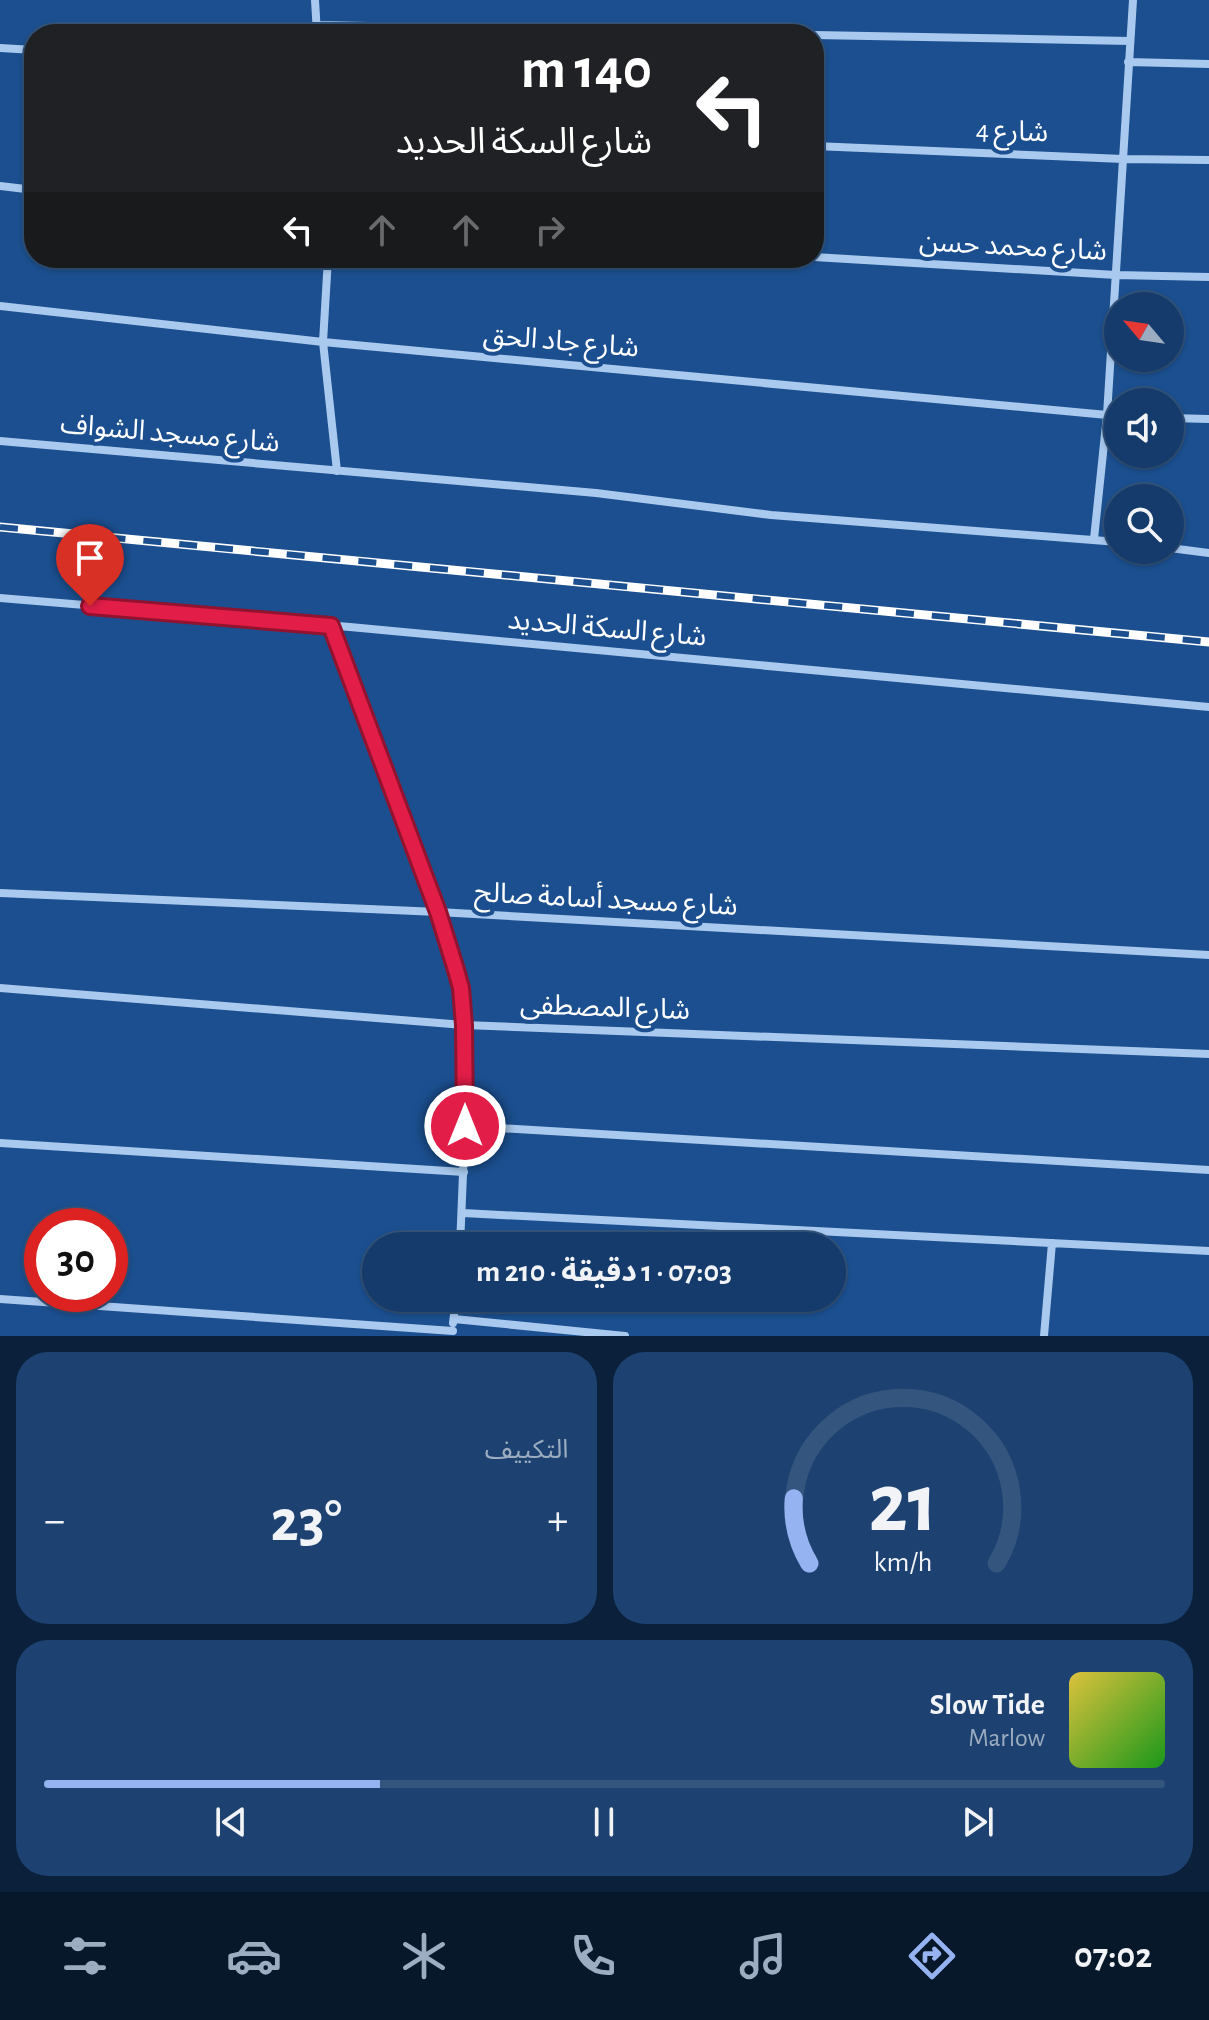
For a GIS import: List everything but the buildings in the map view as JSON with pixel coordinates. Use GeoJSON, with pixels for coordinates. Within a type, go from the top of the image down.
{"type":"FeatureCollection","features":[{"type":"Feature","properties":{"kind":"street"},"geometry":{"type":"LineString","coordinates":[[315,0],[317,24]]}},
{"type":"Feature","properties":{"kind":"street"},"geometry":{"type":"LineString","coordinates":[[1109,388],[1133,0]]}},
{"type":"Feature","properties":{"kind":"street"},"geometry":{"type":"LineString","coordinates":[[824,35],[1130,41]]}},
{"type":"Feature","properties":{"kind":"street"},"geometry":{"type":"LineString","coordinates":[[0,48],[24,49]]}},
{"type":"Feature","properties":{"kind":"street"},"geometry":{"type":"LineString","coordinates":[[1128,62],[1209,64]]}},
{"type":"Feature","properties":{"kind":"street","name":"شارع 4"},"geometry":{"type":"LineString","coordinates":[[824,146],[1209,160]]}},
{"type":"Feature","properties":{"kind":"street"},"geometry":{"type":"LineString","coordinates":[[0,186],[24,189]]}},
{"type":"Feature","properties":{"kind":"street","name":"شارع محمد حسن"},"geometry":{"type":"LineString","coordinates":[[824,258],[1116,275],[1209,277]]}},
{"type":"Feature","properties":{"kind":"street"},"geometry":{"type":"LineString","coordinates":[[327,268],[323,342],[337,471]]}},
{"type":"Feature","properties":{"kind":"street","name":"شارع جاد الحق"},"geometry":{"type":"LineString","coordinates":[[0,306],[323,342],[1104,415]]}},
{"type":"Feature","properties":{"kind":"street"},"geometry":{"type":"LineString","coordinates":[[1184,418],[1209,419]]}},
{"type":"Feature","properties":{"kind":"street","name":"شارع مسجد الشواف"},"geometry":{"type":"LineString","coordinates":[[0,441],[596,493],[771,515],[1104,540]]}},
{"type":"Feature","properties":{"kind":"street"},"geometry":{"type":"LineString","coordinates":[[1094,539],[1104,444]]}},
{"type":"Feature","properties":{"kind":"street"},"geometry":{"type":"LineString","coordinates":[[1184,550],[1209,553]]}},
{"type":"Feature","properties":{"kind":"street","name":"شارع السكة الحديد"},"geometry":{"type":"LineString","coordinates":[[0,598],[1209,707]]}},
{"type":"Feature","properties":{"kind":"street"},"geometry":{"type":"LineString","coordinates":[[331,626],[438,912],[461,988],[465,1126],[461,1232]]}},
{"type":"Feature","properties":{"kind":"street","name":"شارع مسجد أسامة صالح"},"geometry":{"type":"LineString","coordinates":[[0,893],[438,912],[1209,955]]}},
{"type":"Feature","properties":{"kind":"street","name":"شارع المصطفى"},"geometry":{"type":"LineString","coordinates":[[0,988],[464,1025],[1209,1054]]}},
{"type":"Feature","properties":{"kind":"street"},"geometry":{"type":"LineString","coordinates":[[465,1126],[1209,1170]]}},
{"type":"Feature","properties":{"kind":"street"},"geometry":{"type":"LineString","coordinates":[[0,1143],[464,1172]]}},
{"type":"Feature","properties":{"kind":"street"},"geometry":{"type":"LineString","coordinates":[[463,1213],[1209,1251]]}},
{"type":"Feature","properties":{"kind":"street"},"geometry":{"type":"LineString","coordinates":[[1044,1336],[1052,1243]]}},
{"type":"Feature","properties":{"kind":"street"},"geometry":{"type":"LineString","coordinates":[[0,1299],[452,1333],[455,1312]]}},
{"type":"Feature","properties":{"kind":"street"},"geometry":{"type":"LineString","coordinates":[[454,1319],[625,1336]]}},
{"type":"Feature","properties":{"kind":"railway"},"geometry":{"type":"LineString","coordinates":[[0,527],[1209,642]]}},
{"type":"Feature","properties":{"kind":"route"},"geometry":{"type":"LineString","coordinates":[[90,606],[331,626],[438,912],[461,988],[466,1075],[465,1126]]}}]}
